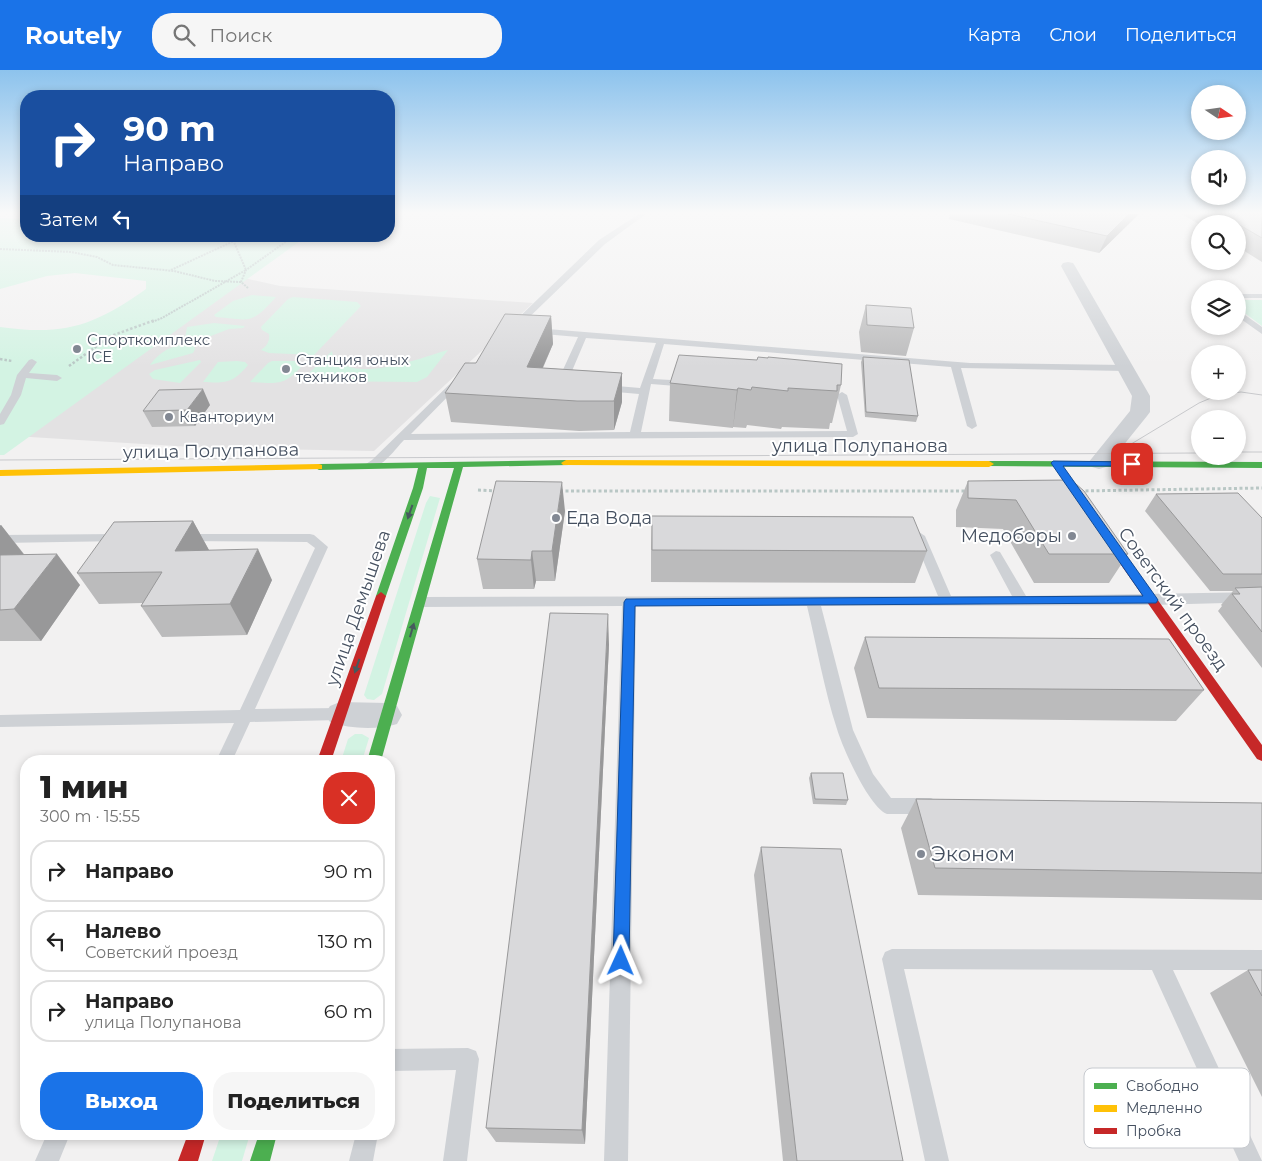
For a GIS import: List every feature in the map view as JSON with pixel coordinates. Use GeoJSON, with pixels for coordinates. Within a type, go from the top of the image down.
{"type":"FeatureCollection","features":[{"type":"Feature","properties":{"kind":"street"},"geometry":{"type":"LineString","coordinates":[[1068,266],[1141,396],[1140,412],[1100,463]]}},
{"type":"Feature","properties":{"kind":"street","name":"улица Полупанова"},"geometry":{"type":"LineString","coordinates":[[0,473],[524,463],[1262,464]]}},
{"type":"Feature","properties":{"kind":"street"},"geometry":{"type":"LineString","coordinates":[[1056,463],[1074,491]]}},
{"type":"Feature","properties":{"kind":"street","name":"улица Демышева"},"geometry":{"type":"LineString","coordinates":[[326,755],[418,488],[423,465]]}},
{"type":"Feature","properties":{"kind":"street"},"geometry":{"type":"LineString","coordinates":[[376,755],[454,488],[458,465]]}},
{"type":"Feature","properties":{"kind":"street","name":"Советский проезд"},"geometry":{"type":"LineString","coordinates":[[1096,522],[1262,755]]}},
{"type":"Feature","properties":{"kind":"street"},"geometry":{"type":"LineString","coordinates":[[340,714],[388,715]]}},
{"type":"Feature","properties":{"kind":"street"},"geometry":{"type":"LineString","coordinates":[[188,1161],[196,1140]]}},
{"type":"Feature","properties":{"kind":"street"},"geometry":{"type":"LineString","coordinates":[[260,1161],[266,1140]]}},
{"type":"Feature","properties":{"kind":"lane"},"geometry":{"type":"LineString","coordinates":[[504,336],[578,265]]}},
{"type":"Feature","properties":{"kind":"lane"},"geometry":{"type":"LineString","coordinates":[[1246,296],[1262,296]]}},
{"type":"Feature","properties":{"kind":"lane"},"geometry":{"type":"LineString","coordinates":[[1246,319],[1262,331]]}},
{"type":"Feature","properties":{"kind":"lane"},"geometry":{"type":"LineString","coordinates":[[529,331],[661,341],[840,360],[1126,368]]}},
{"type":"Feature","properties":{"kind":"lane"},"geometry":{"type":"LineString","coordinates":[[569,386],[560,385],[583,335]]}},
{"type":"Feature","properties":{"kind":"lane"},"geometry":{"type":"LineString","coordinates":[[635,436],[645,386],[661,341]]}},
{"type":"Feature","properties":{"kind":"lane"},"geometry":{"type":"LineString","coordinates":[[0,422],[14,402],[20,388],[22,375],[32,362]]}},
{"type":"Feature","properties":{"kind":"lane"},"geometry":{"type":"LineString","coordinates":[[955,364],[972,426]]}},
{"type":"Feature","properties":{"kind":"lane"},"geometry":{"type":"LineString","coordinates":[[22,375],[55,378]]}},
{"type":"Feature","properties":{"kind":"lane"},"geometry":{"type":"LineString","coordinates":[[369,466],[376,462],[463,376]]}},
{"type":"Feature","properties":{"kind":"lane"},"geometry":{"type":"LineString","coordinates":[[597,388],[696,384]]}},
{"type":"Feature","properties":{"kind":"lane"},"geometry":{"type":"LineString","coordinates":[[432,388],[447,391]]}},
{"type":"Feature","properties":{"kind":"lane"},"geometry":{"type":"LineString","coordinates":[[400,437],[853,434],[839,391]]}},
{"type":"Feature","properties":{"kind":"lane"},"geometry":{"type":"LineString","coordinates":[[910,535],[919,535],[947,601]]}},
{"type":"Feature","properties":{"kind":"lane"},"geometry":{"type":"LineString","coordinates":[[0,539],[136,538]]}},
{"type":"Feature","properties":{"kind":"lane"},"geometry":{"type":"LineString","coordinates":[[165,538],[310,538],[322,547],[227,755]]}},
{"type":"Feature","properties":{"kind":"lane"},"geometry":{"type":"LineString","coordinates":[[996,555],[1022,600]]}},
{"type":"Feature","properties":{"kind":"lane"},"geometry":{"type":"LineString","coordinates":[[420,602],[1152,600],[1262,597]]}},
{"type":"Feature","properties":{"kind":"lane"},"geometry":{"type":"LineString","coordinates":[[813,601],[845,730],[867,779],[887,806],[946,805]]}},
{"type":"Feature","properties":{"kind":"lane"},"geometry":{"type":"LineString","coordinates":[[616,1161],[630,602]]}},
{"type":"Feature","properties":{"kind":"lane"},"geometry":{"type":"LineString","coordinates":[[0,721],[340,714]]}},
{"type":"Feature","properties":{"kind":"lane"},"geometry":{"type":"LineString","coordinates":[[938,1161],[892,959],[1262,960]]}},
{"type":"Feature","properties":{"kind":"lane"},"geometry":{"type":"LineString","coordinates":[[1158,960],[1208,1068]]}},
{"type":"Feature","properties":{"kind":"lane"},"geometry":{"type":"LineString","coordinates":[[395,1060],[468,1059],[454,1161]]}},
{"type":"Feature","properties":{"kind":"lane"},"geometry":{"type":"LineString","coordinates":[[47,1161],[56,1140]]}},
{"type":"Feature","properties":{"kind":"lane"},"geometry":{"type":"LineString","coordinates":[[361,1161],[366,1140]]}},
{"type":"Feature","properties":{"kind":"lane"},"geometry":{"type":"LineString","coordinates":[[1245,1148],[1251,1161]]}},
{"type":"Feature","properties":{"kind":"path"},"geometry":{"type":"LineString","coordinates":[[114,265],[171,270],[223,281],[242,282],[248,288]]}},
{"type":"Feature","properties":{"kind":"path"},"geometry":{"type":"LineString","coordinates":[[171,270],[182,265]]}},
{"type":"Feature","properties":{"kind":"path"},"geometry":{"type":"LineString","coordinates":[[242,282],[246,270],[244,265]]}},
{"type":"Feature","properties":{"kind":"path"},"geometry":{"type":"LineString","coordinates":[[55,378],[111,336],[162,318],[253,265]]}},
{"type":"Feature","properties":{"kind":"path"},"geometry":{"type":"LineString","coordinates":[[454,488],[502,491]]}},
{"type":"Feature","properties":{"kind":"path"},"geometry":{"type":"LineString","coordinates":[[1074,491],[1262,488]]}},
{"type":"Feature","properties":{"kind":"path"},"geometry":{"type":"LineString","coordinates":[[552,491],[971,491]]}},
{"type":"Feature","properties":{"kind":"shaded area","name":"Станция юных техников"},"geometry":{"type":"Polygon","coordinates":[[[244,278],[280,286],[533,303],[374,451],[208,448],[14,436],[244,278]]]}},
{"type":"Feature","properties":{"kind":"green space"},"geometry":{"type":"Polygon","coordinates":[[[0,265],[267,265],[4,455],[0,455],[0,327],[43,330],[61,329],[94,320],[146,289],[146,281],[75,273],[47,276],[0,289],[0,265]]]}},
{"type":"Feature","properties":{"kind":"green space"},"geometry":{"type":"Polygon","coordinates":[[[252,295],[276,297],[261,312],[250,319],[216,317],[214,315],[233,301],[252,295]]]}},
{"type":"Feature","properties":{"kind":"green space"},"geometry":{"type":"Polygon","coordinates":[[[293,297],[357,302],[361,306],[314,355],[269,353],[261,350],[268,343],[269,334],[262,330],[261,327],[288,299],[293,297]]]}},
{"type":"Feature","properties":{"kind":"green space"},"geometry":{"type":"Polygon","coordinates":[[[1246,300],[1262,300],[1262,326],[1246,314],[1246,300]]]}},
{"type":"Feature","properties":{"kind":"green space"},"geometry":{"type":"Polygon","coordinates":[[[214,323],[245,326],[243,328],[229,329],[203,339],[185,338],[187,327],[214,323]]]}},
{"type":"Feature","properties":{"kind":"green space"},"geometry":{"type":"Polygon","coordinates":[[[187,344],[194,346],[193,353],[150,365],[157,356],[166,350],[187,344]]]}},
{"type":"Feature","properties":{"kind":"green space"},"geometry":{"type":"Polygon","coordinates":[[[448,350],[427,377],[417,382],[301,381],[332,351],[333,356],[343,364],[356,368],[371,369],[405,363],[448,350]]]}},
{"type":"Feature","properties":{"kind":"green space"},"geometry":{"type":"Polygon","coordinates":[[[200,360],[201,362],[180,383],[153,379],[149,374],[155,370],[200,360]]]}},
{"type":"Feature","properties":{"kind":"green space"},"geometry":{"type":"Polygon","coordinates":[[[272,361],[299,361],[302,366],[290,378],[284,381],[250,382],[268,363],[272,361]]]}},
{"type":"Feature","properties":{"kind":"green space"},"geometry":{"type":"Polygon","coordinates":[[[218,362],[245,362],[248,365],[233,379],[223,382],[203,382],[218,362]]]}},
{"type":"Feature","properties":{"kind":"green space"},"geometry":{"type":"Polygon","coordinates":[[[430,496],[440,498],[382,694],[374,700],[367,699],[364,695],[426,503],[430,496]]]}},
{"type":"Feature","properties":{"kind":"green space"},"geometry":{"type":"Polygon","coordinates":[[[355,734],[362,734],[369,738],[364,755],[343,755],[348,739],[355,734]]]}},
{"type":"Feature","properties":{"kind":"green space"},"geometry":{"type":"Polygon","coordinates":[[[219,1140],[248,1140],[242,1161],[212,1161],[219,1140]]]}},
{"type":"Feature","properties":{"kind":"building"},"geometry":{"type":"Polygon","coordinates":[[[866,305],[911,308],[914,328],[867,325],[866,305]]]}},
{"type":"Feature","properties":{"kind":"building"},"geometry":{"type":"Polygon","coordinates":[[[505,314],[551,316],[527,367],[622,373],[614,401],[577,401],[445,393],[465,363],[476,363],[505,314]]]}},
{"type":"Feature","properties":{"kind":"building"},"geometry":{"type":"Polygon","coordinates":[[[679,355],[757,360],[758,357],[768,357],[842,364],[841,385],[837,385],[837,391],[788,388],[788,391],[752,387],[751,390],[738,388],[737,390],[670,383],[679,355]]]}},
{"type":"Feature","properties":{"kind":"building"},"geometry":{"type":"Polygon","coordinates":[[[863,357],[909,360],[918,416],[866,412],[863,357]]]}},
{"type":"Feature","properties":{"kind":"building"},"geometry":{"type":"Polygon","coordinates":[[[203,389],[187,410],[143,411],[159,390],[203,389]]]}},
{"type":"Feature","properties":{"kind":"building"},"geometry":{"type":"Polygon","coordinates":[[[1068,480],[1084,491],[1128,554],[1049,554],[1016,500],[968,498],[968,481],[1068,480]]]}},
{"type":"Feature","properties":{"kind":"building"},"geometry":{"type":"Polygon","coordinates":[[[496,481],[562,482],[552,551],[532,551],[531,560],[477,559],[496,481]]]}},
{"type":"Feature","properties":{"kind":"building"},"geometry":{"type":"Polygon","coordinates":[[[1238,493],[1262,518],[1262,574],[1223,574],[1156,494],[1238,493]]]}},
{"type":"Feature","properties":{"kind":"building"},"geometry":{"type":"Polygon","coordinates":[[[652,516],[913,517],[927,551],[652,550],[652,516]]]}},
{"type":"Feature","properties":{"kind":"building"},"geometry":{"type":"Polygon","coordinates":[[[193,521],[175,551],[258,549],[230,604],[141,606],[162,572],[77,573],[114,522],[193,521]]]}},
{"type":"Feature","properties":{"kind":"building"},"geometry":{"type":"Polygon","coordinates":[[[57,554],[14,609],[0,610],[0,555],[57,554]]]}},
{"type":"Feature","properties":{"kind":"building"},"geometry":{"type":"Polygon","coordinates":[[[1262,587],[1262,632],[1232,594],[1240,594],[1235,588],[1262,587]]]}},
{"type":"Feature","properties":{"kind":"building"},"geometry":{"type":"Polygon","coordinates":[[[550,613],[608,614],[582,1130],[486,1128],[550,613]]]}},
{"type":"Feature","properties":{"kind":"building"},"geometry":{"type":"Polygon","coordinates":[[[865,637],[1169,639],[1204,690],[879,688],[865,637]]]}},
{"type":"Feature","properties":{"kind":"building"},"geometry":{"type":"Polygon","coordinates":[[[811,773],[843,773],[848,800],[815,799],[811,773]]]}},
{"type":"Feature","properties":{"kind":"building"},"geometry":{"type":"Polygon","coordinates":[[[916,799],[1262,803],[1262,873],[935,868],[916,799]]]}},
{"type":"Feature","properties":{"kind":"building"},"geometry":{"type":"Polygon","coordinates":[[[761,847],[841,849],[903,1161],[797,1161],[761,847]]]}},
{"type":"Feature","properties":{"kind":"building"},"geometry":{"type":"Polygon","coordinates":[[[1248,970],[1262,970],[1262,996],[1248,970]]]}},
{"type":"Feature","properties":{"kind":"tram line"},"geometry":{"type":"LineString","coordinates":[[1118,452],[1199,403],[1218,395],[1241,392],[1262,395]]}},
{"type":"Feature","properties":{"kind":"tram line"},"geometry":{"type":"LineString","coordinates":[[1246,452],[1262,452]]}},
{"type":"Feature","properties":{"kind":"tram line"},"geometry":{"type":"LineString","coordinates":[[0,460],[1191,453]]}},
{"type":"Feature","properties":{"kind":"traffic: fast"},"geometry":{"type":"LineString","coordinates":[[319,467],[566,463]]}},
{"type":"Feature","properties":{"kind":"traffic: fast"},"geometry":{"type":"LineString","coordinates":[[989,464],[1262,465]]}},
{"type":"Feature","properties":{"kind":"traffic: fast"},"geometry":{"type":"LineString","coordinates":[[381,596],[418,488],[423,465]]}},
{"type":"Feature","properties":{"kind":"traffic: fast"},"geometry":{"type":"LineString","coordinates":[[376,755],[454,488],[459,465]]}},
{"type":"Feature","properties":{"kind":"traffic: fast"},"geometry":{"type":"LineString","coordinates":[[260,1161],[266,1140]]}},
{"type":"Feature","properties":{"kind":"traffic: slow"},"geometry":{"type":"LineString","coordinates":[[566,463],[989,464]]}},
{"type":"Feature","properties":{"kind":"traffic: slow"},"geometry":{"type":"LineString","coordinates":[[0,473],[319,467]]}},
{"type":"Feature","properties":{"kind":"traffic: jam"},"geometry":{"type":"LineString","coordinates":[[1102,530],[1262,755]]}},
{"type":"Feature","properties":{"kind":"traffic: jam"},"geometry":{"type":"LineString","coordinates":[[326,755],[381,596]]}},
{"type":"Feature","properties":{"kind":"traffic: jam"},"geometry":{"type":"LineString","coordinates":[[188,1161],[195,1140]]}},
{"type":"Feature","properties":{"kind":"place","name":"Спорткомплекс ICE"},"geometry":{"type":"Point","coordinates":[77,349]}},
{"type":"Feature","properties":{"kind":"place","name":"Станция юных техников"},"geometry":{"type":"Point","coordinates":[286,369]}},
{"type":"Feature","properties":{"kind":"place","name":"Кванториум"},"geometry":{"type":"Point","coordinates":[169,417]}},
{"type":"Feature","properties":{"kind":"place","name":"Еда Вода"},"geometry":{"type":"Point","coordinates":[556,518]}},
{"type":"Feature","properties":{"kind":"place","name":"Медоборы"},"geometry":{"type":"Point","coordinates":[1072,536]}},
{"type":"Feature","properties":{"kind":"place","name":"Эконом"},"geometry":{"type":"Point","coordinates":[921,854]}},
{"type":"Feature","properties":{"kind":"route"},"geometry":{"type":"LineString","coordinates":[[621,961],[630,602],[1152,600],[1056,463],[1132,464]]}}]}
